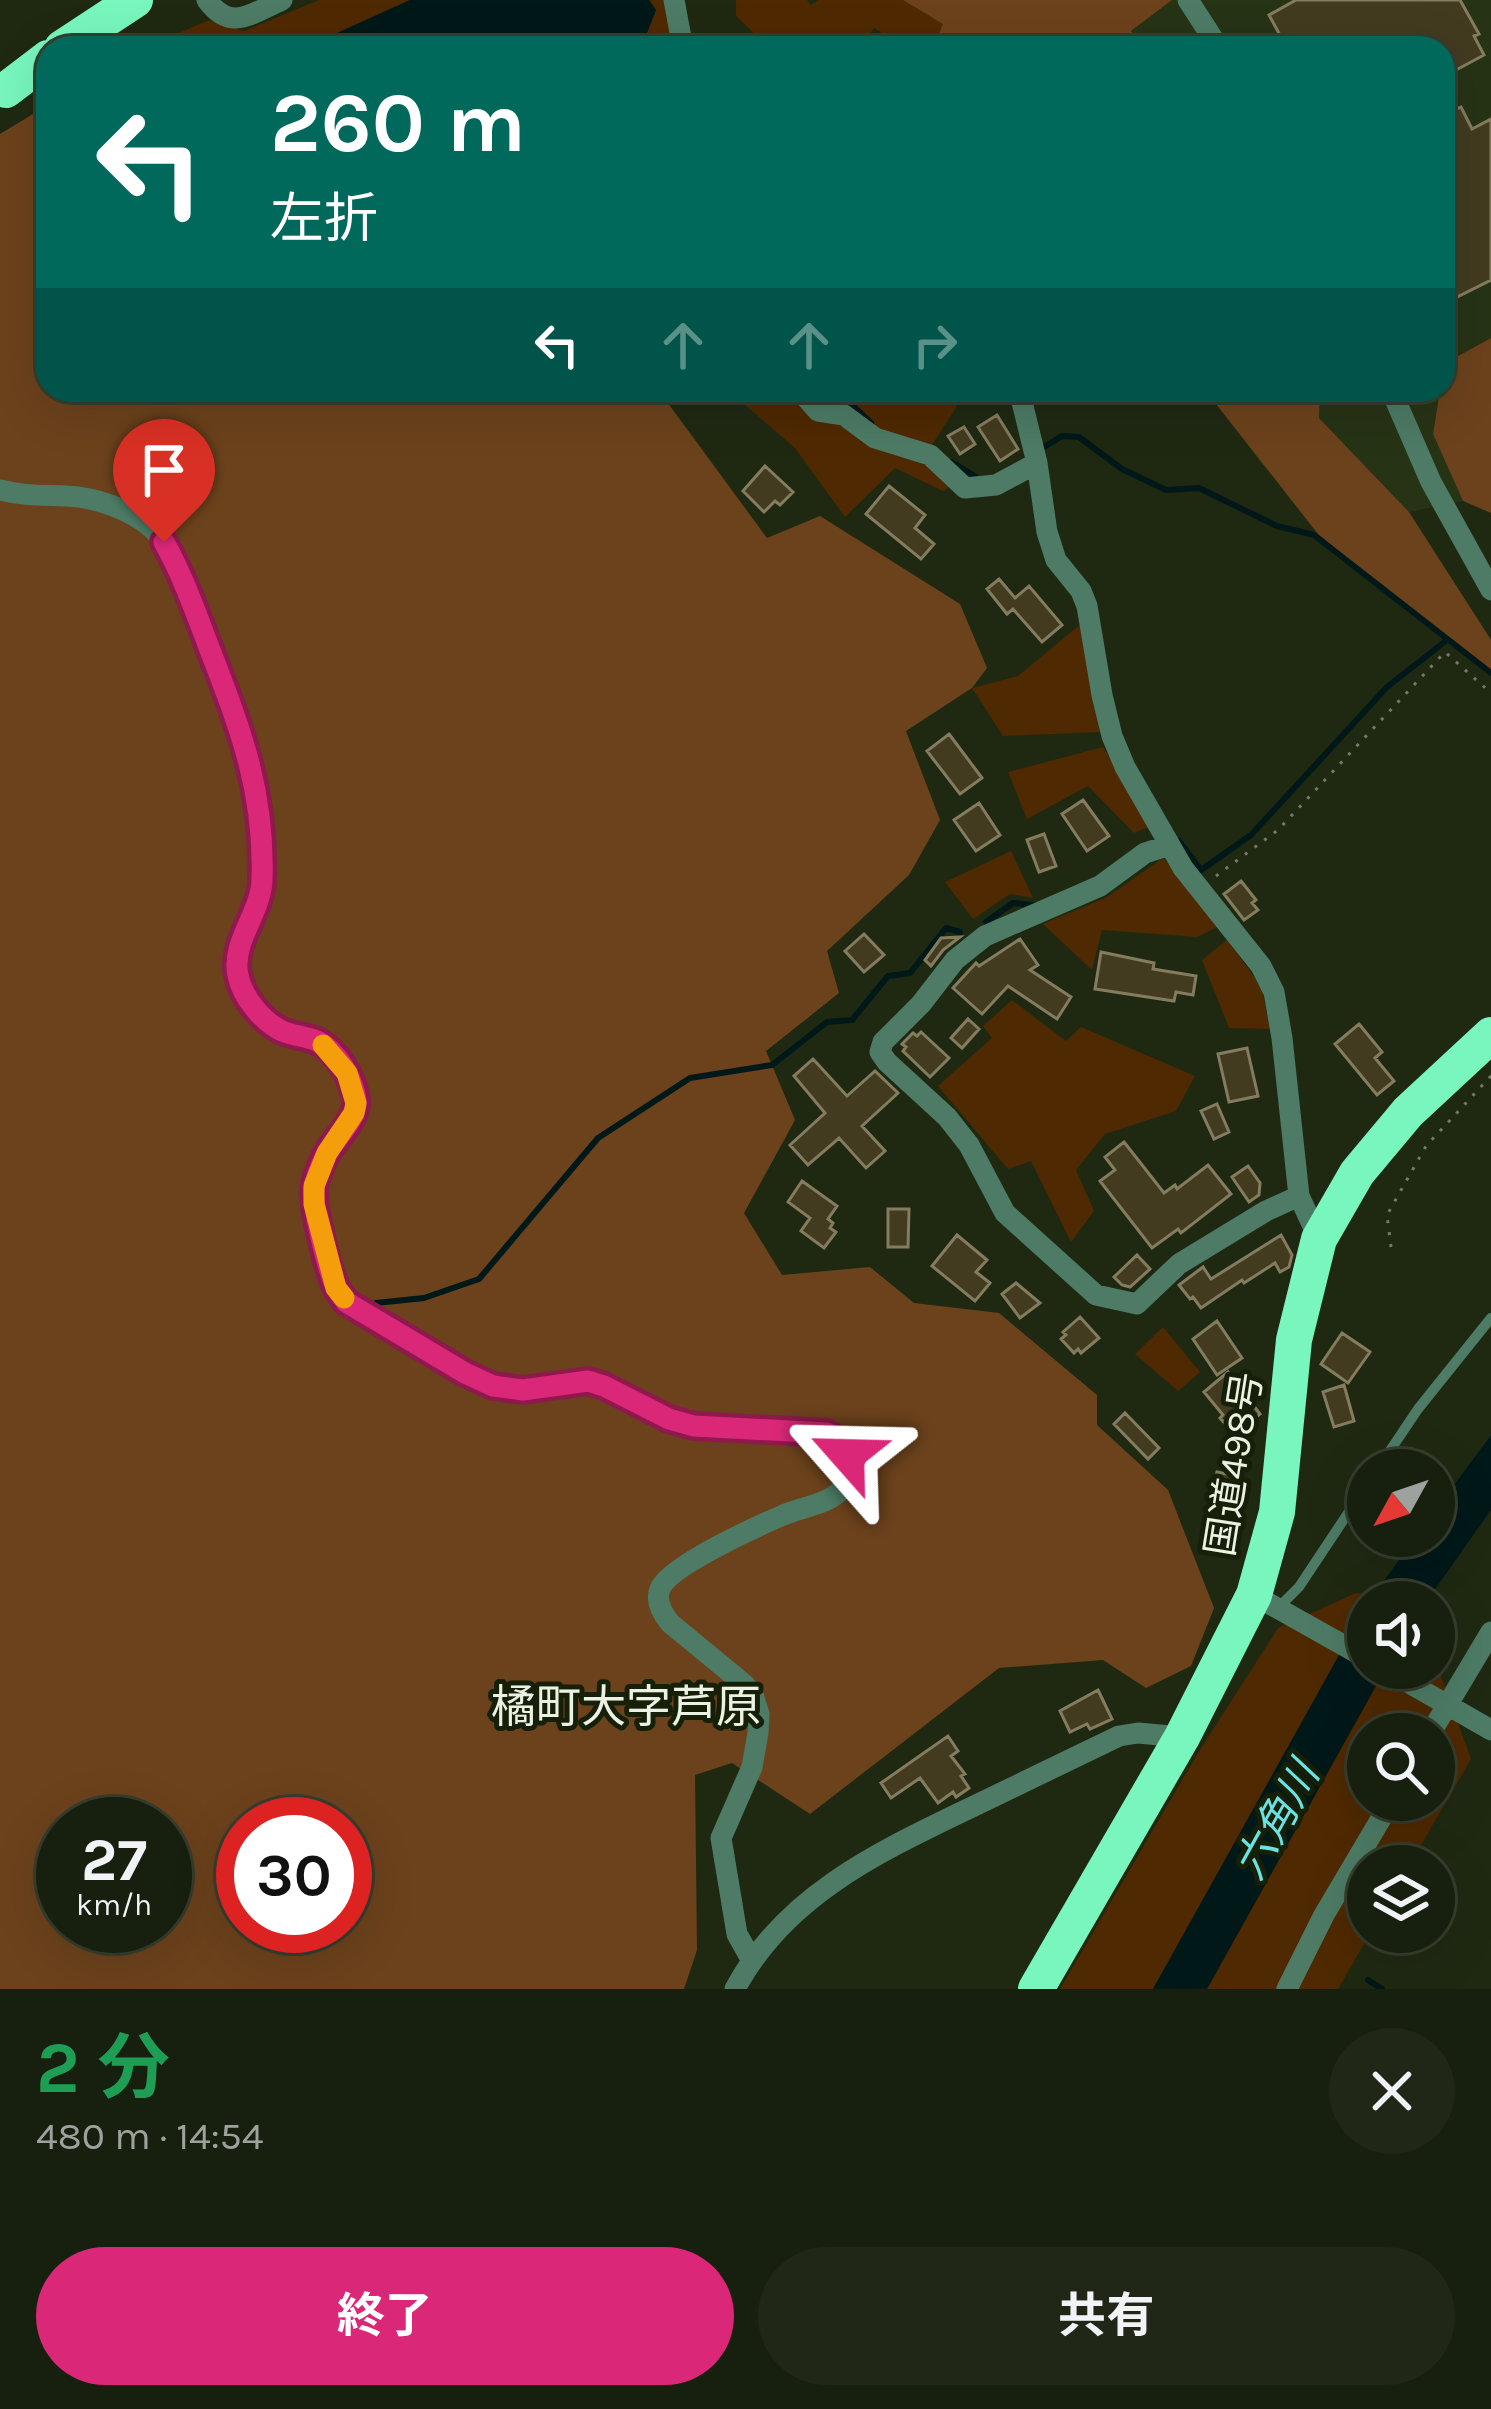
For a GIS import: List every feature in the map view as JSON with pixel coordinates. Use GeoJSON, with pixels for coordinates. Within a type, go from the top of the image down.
{"type":"FeatureCollection","features":[{"type":"Feature","properties":{"kind":"highway"},"geometry":{"type":"LineString","coordinates":[[80,36],[135,0]]}},
{"type":"Feature","properties":{"kind":"highway"},"geometry":{"type":"LineString","coordinates":[[6,90],[36,67]]}},
{"type":"Feature","properties":{"kind":"highway","name":"国道498号"},"geometry":{"type":"LineString","coordinates":[[1036,1989],[1182,1737],[1273,1605],[1294,1340],[1318,1238],[1357,1173],[1408,1112],[1491,1035]]}},
{"type":"Feature","properties":{"kind":"street"},"geometry":{"type":"LineString","coordinates":[[207,0],[227,19],[239,19],[282,0]]}},
{"type":"Feature","properties":{"kind":"street"},"geometry":{"type":"LineString","coordinates":[[674,0],[680,36]]}},
{"type":"Feature","properties":{"kind":"street"},"geometry":{"type":"LineString","coordinates":[[1188,0],[1211,36]]}},
{"type":"Feature","properties":{"kind":"street"},"geometry":{"type":"LineString","coordinates":[[810,402],[818,411],[844,415],[875,438],[930,455],[965,488],[996,485],[1035,453]]}},
{"type":"Feature","properties":{"kind":"street"},"geometry":{"type":"LineString","coordinates":[[1021,402],[1056,560],[1087,605],[1112,736],[1170,845],[1261,966],[1274,992],[1299,1196],[1318,1238]]}},
{"type":"Feature","properties":{"kind":"street"},"geometry":{"type":"LineString","coordinates":[[1396,402],[1431,482],[1491,590]]}},
{"type":"Feature","properties":{"kind":"street"},"geometry":{"type":"LineString","coordinates":[[0,490],[109,504],[151,527],[179,568],[247,748],[259,794],[262,886],[236,957],[238,980],[249,1001],[271,1024],[328,1048],[347,1073],[356,1103],[314,1186],[314,1204],[336,1288],[346,1302],[493,1386],[523,1390],[588,1381],[694,1426],[827,1433],[847,1455],[847,1479],[839,1493],[685,1564],[663,1582],[658,1594],[661,1611],[670,1623],[743,1684],[753,1695],[759,1714],[752,1767],[721,1838],[736,1934],[751,1959]]}},
{"type":"Feature","properties":{"kind":"street"},"geometry":{"type":"LineString","coordinates":[[1170,845],[1145,853],[1100,886],[985,936],[955,960],[880,1052],[969,1144],[1005,1213],[1096,1295],[1137,1304],[1179,1264],[1299,1196]]}},
{"type":"Feature","properties":{"kind":"street"},"geometry":{"type":"LineString","coordinates":[[1273,1605],[1347,1647]]}},
{"type":"Feature","properties":{"kind":"street"},"geometry":{"type":"LineString","coordinates":[[1440,1713],[1491,1632]]}},
{"type":"Feature","properties":{"kind":"street"},"geometry":{"type":"LineString","coordinates":[[1419,1689],[1491,1730]]}},
{"type":"Feature","properties":{"kind":"street"},"geometry":{"type":"LineString","coordinates":[[735,1989],[751,1959],[772,1935],[830,1882],[873,1855],[1119,1736],[1138,1732],[1182,1737]]}},
{"type":"Feature","properties":{"kind":"street"},"geometry":{"type":"LineString","coordinates":[[1287,1989],[1380,1821]]}},
{"type":"Feature","properties":{"kind":"lane"},"geometry":{"type":"LineString","coordinates":[[1391,1449],[1491,1318]]}},
{"type":"Feature","properties":{"kind":"lane"},"geometry":{"type":"LineString","coordinates":[[1273,1605],[1299,1586],[1347,1514]]}},
{"type":"Feature","properties":{"kind":"path"},"geometry":{"type":"LineString","coordinates":[[1200,888],[1278,830],[1445,652],[1491,693]]}},
{"type":"Feature","properties":{"kind":"path"},"geometry":{"type":"LineString","coordinates":[[1391,1247],[1387,1215],[1426,1146],[1491,1076]]}},
{"type":"Feature","properties":{"kind":"shaded area"},"geometry":{"type":"Polygon","coordinates":[[[319,0],[410,0],[333,36],[172,36],[209,20],[244,31],[319,0]]]}},
{"type":"Feature","properties":{"kind":"shaded area"},"geometry":{"type":"Polygon","coordinates":[[[649,0],[666,0],[671,36],[646,36],[656,10],[649,0]]]}},
{"type":"Feature","properties":{"kind":"shaded area"},"geometry":{"type":"Polygon","coordinates":[[[736,0],[807,0],[811,5],[818,0],[903,0],[944,24],[938,36],[887,36],[874,28],[869,36],[757,36],[736,16],[736,0]]]}},
{"type":"Feature","properties":{"kind":"shaded area"},"geometry":{"type":"Polygon","coordinates":[[[903,0],[1172,0],[1131,31],[1134,36],[938,36],[943,24],[903,0]]]}},
{"type":"Feature","properties":{"kind":"shaded area"},"geometry":{"type":"Polygon","coordinates":[[[1172,0],[1491,0],[1491,338],[1455,357],[1455,36],[1133,36],[1130,32],[1172,0]]]}},
{"type":"Feature","properties":{"kind":"shaded area"},"geometry":{"type":"Polygon","coordinates":[[[36,112],[36,402],[667,402],[767,538],[820,516],[960,604],[987,668],[972,688],[906,731],[940,820],[909,875],[827,951],[839,993],[766,1051],[795,1120],[744,1213],[782,1275],[870,1267],[914,1303],[999,1313],[1097,1395],[1097,1425],[1168,1490],[1214,1608],[1191,1666],[1146,1688],[1103,1660],[999,1668],[810,1814],[732,1763],[695,1775],[697,1950],[684,1989],[0,1989],[0,134],[36,112]]]}},
{"type":"Feature","properties":{"kind":"shaded area"},"geometry":{"type":"Polygon","coordinates":[[[1491,338],[1491,513],[1463,501],[1433,434],[1438,402],[1455,402],[1455,358],[1491,338]]]}},
{"type":"Feature","properties":{"kind":"shaded area"},"geometry":{"type":"Polygon","coordinates":[[[742,402],[952,402],[957,406],[923,459],[953,485],[943,491],[895,468],[845,517],[795,448],[742,402]]]}},
{"type":"Feature","properties":{"kind":"shaded area"},"geometry":{"type":"Polygon","coordinates":[[[1214,402],[1320,402],[1319,418],[1409,512],[1491,640],[1491,676],[1318,534],[1214,402]]]}},
{"type":"Feature","properties":{"kind":"shaded area"},"geometry":{"type":"Polygon","coordinates":[[[1320,402],[1438,402],[1433,434],[1463,501],[1409,512],[1319,418],[1320,402]]]}},
{"type":"Feature","properties":{"kind":"shaded area"},"geometry":{"type":"Polygon","coordinates":[[[1082,623],[1100,732],[1003,736],[972,688],[1018,676],[1082,623]]]}},
{"type":"Feature","properties":{"kind":"shaded area"},"geometry":{"type":"Polygon","coordinates":[[[1103,747],[1151,826],[1134,833],[1088,786],[1027,819],[1008,772],[1103,747]]]}},
{"type":"Feature","properties":{"kind":"shaded area"},"geometry":{"type":"Polygon","coordinates":[[[1011,851],[1033,898],[1010,894],[973,919],[945,882],[1011,851]]]}},
{"type":"Feature","properties":{"kind":"shaded area"},"geometry":{"type":"Polygon","coordinates":[[[1163,858],[1221,925],[1197,937],[1102,930],[1092,970],[1043,924],[1107,897],[1163,858]]]}},
{"type":"Feature","properties":{"kind":"shaded area"},"geometry":{"type":"Polygon","coordinates":[[[1227,940],[1261,986],[1270,1029],[1229,1028],[1202,960],[1227,940]]]}},
{"type":"Feature","properties":{"kind":"shaded area"},"geometry":{"type":"Polygon","coordinates":[[[1012,1000],[1066,1041],[1081,1027],[1195,1076],[1176,1111],[1105,1134],[1076,1170],[1094,1211],[1071,1242],[1031,1161],[1008,1169],[938,1086],[992,1038],[983,1026],[1012,1000]]]}},
{"type":"Feature","properties":{"kind":"shaded area"},"geometry":{"type":"Polygon","coordinates":[[[1163,1327],[1200,1372],[1178,1391],[1135,1354],[1163,1327]]]}},
{"type":"Feature","properties":{"kind":"shaded area"},"geometry":{"type":"Polygon","coordinates":[[[1347,1597],[1347,1642],[1153,1989],[1060,1989],[1198,1753],[1278,1628],[1347,1597]]]}},
{"type":"Feature","properties":{"kind":"shaded area"},"geometry":{"type":"Polygon","coordinates":[[[1374,1689],[1446,1689],[1454,1713],[1361,1713],[1374,1689]]]}},
{"type":"Feature","properties":{"kind":"shaded area"},"geometry":{"type":"Polygon","coordinates":[[[1455,1715],[1471,1759],[1455,1787],[1455,1715]]]}},
{"type":"Feature","properties":{"kind":"shaded area"},"geometry":{"type":"Polygon","coordinates":[[[1347,1738],[1347,1821],[1435,1821],[1421,1845],[1347,1845],[1347,1953],[1359,1953],[1338,1989],[1207,1989],[1347,1738]]]}},
{"type":"Feature","properties":{"kind":"water"},"geometry":{"type":"Polygon","coordinates":[[[410,0],[649,0],[656,10],[646,36],[335,34],[410,0]]]}},
{"type":"Feature","properties":{"kind":"water"},"geometry":{"type":"Polygon","coordinates":[[[1491,1435],[1491,1510],[1441,1581],[1384,1581],[1401,1557],[1455,1557],[1455,1484],[1491,1435]]]}},
{"type":"Feature","properties":{"kind":"water","name":"六角川"},"geometry":{"type":"Polygon","coordinates":[[[1347,1641],[1347,1689],[1374,1689],[1361,1713],[1347,1713],[1347,1738],[1207,1989],[1153,1989],[1347,1641]]]}},
{"type":"Feature","properties":{"kind":"building"},"geometry":{"type":"Polygon","coordinates":[[[1296,0],[1460,0],[1479,34],[1474,36],[1484,55],[1455,71],[1455,36],[1280,36],[1269,15],[1296,0]]]}},
{"type":"Feature","properties":{"kind":"building"},"geometry":{"type":"Polygon","coordinates":[[[1461,107],[1472,129],[1491,119],[1491,280],[1455,298],[1455,110],[1461,107]]]}},
{"type":"Feature","properties":{"kind":"building"},"geometry":{"type":"Polygon","coordinates":[[[997,415],[1018,449],[1000,461],[978,427],[997,415]]]}},
{"type":"Feature","properties":{"kind":"building"},"geometry":{"type":"Polygon","coordinates":[[[964,427],[975,444],[960,454],[948,436],[964,427]]]}},
{"type":"Feature","properties":{"kind":"building"},"geometry":{"type":"Polygon","coordinates":[[[765,466],[793,492],[764,512],[743,491],[765,466]]]}},
{"type":"Feature","properties":{"kind":"building"},"geometry":{"type":"Polygon","coordinates":[[[889,486],[925,515],[915,528],[934,544],[921,559],[866,514],[889,486]]]}},
{"type":"Feature","properties":{"kind":"building"},"geometry":{"type":"Polygon","coordinates":[[[999,579],[1015,598],[1029,586],[1062,625],[1042,642],[1013,609],[1007,614],[987,589],[999,579]]]}},
{"type":"Feature","properties":{"kind":"building"},"geometry":{"type":"Polygon","coordinates":[[[949,734],[982,778],[960,794],[927,751],[949,734]]]}},
{"type":"Feature","properties":{"kind":"building"},"geometry":{"type":"Polygon","coordinates":[[[1083,800],[1109,836],[1087,851],[1062,814],[1083,800]]]}},
{"type":"Feature","properties":{"kind":"building"},"geometry":{"type":"Polygon","coordinates":[[[979,803],[1000,835],[976,851],[954,820],[979,803]]]}},
{"type":"Feature","properties":{"kind":"building"},"geometry":{"type":"Polygon","coordinates":[[[1044,834],[1056,866],[1039,872],[1027,840],[1044,834]]]}},
{"type":"Feature","properties":{"kind":"building"},"geometry":{"type":"Polygon","coordinates":[[[1241,881],[1258,910],[1244,920],[1224,894],[1241,881]]]}},
{"type":"Feature","properties":{"kind":"building"},"geometry":{"type":"Polygon","coordinates":[[[864,934],[884,955],[864,972],[845,951],[864,934]]]}},
{"type":"Feature","properties":{"kind":"building"},"geometry":{"type":"Polygon","coordinates":[[[960,937],[931,966],[925,960],[941,938],[960,937]]]}},
{"type":"Feature","properties":{"kind":"building"},"geometry":{"type":"Polygon","coordinates":[[[1020,939],[1038,965],[1030,970],[1071,997],[1057,1019],[1008,986],[982,1014],[953,988],[976,963],[979,966],[1020,939]]]}},
{"type":"Feature","properties":{"kind":"building"},"geometry":{"type":"Polygon","coordinates":[[[1101,952],[1154,963],[1153,969],[1196,976],[1193,995],[1176,992],[1174,1001],[1095,989],[1101,952]]]}},
{"type":"Feature","properties":{"kind":"building"},"geometry":{"type":"Polygon","coordinates":[[[968,1019],[979,1029],[962,1048],[951,1038],[968,1019]]]}},
{"type":"Feature","properties":{"kind":"building"},"geometry":{"type":"Polygon","coordinates":[[[1359,1024],[1382,1052],[1375,1058],[1394,1081],[1377,1095],[1335,1044],[1359,1024]]]}},
{"type":"Feature","properties":{"kind":"building"},"geometry":{"type":"Polygon","coordinates":[[[921,1032],[949,1058],[930,1077],[903,1051],[902,1044],[921,1032]]]}},
{"type":"Feature","properties":{"kind":"building"},"geometry":{"type":"Polygon","coordinates":[[[1247,1048],[1258,1096],[1229,1102],[1218,1054],[1247,1048]]]}},
{"type":"Feature","properties":{"kind":"building"},"geometry":{"type":"Polygon","coordinates":[[[813,1059],[847,1096],[875,1071],[898,1093],[862,1126],[885,1151],[866,1168],[839,1138],[808,1165],[790,1145],[825,1113],[794,1076],[813,1059]]]}},
{"type":"Feature","properties":{"kind":"building"},"geometry":{"type":"Polygon","coordinates":[[[1217,1104],[1229,1132],[1214,1139],[1201,1111],[1217,1104]]]}},
{"type":"Feature","properties":{"kind":"building"},"geometry":{"type":"Polygon","coordinates":[[[1124,1142],[1164,1193],[1175,1185],[1177,1189],[1208,1165],[1231,1194],[1181,1233],[1178,1229],[1152,1248],[1100,1181],[1115,1170],[1105,1157],[1124,1142]]]}},
{"type":"Feature","properties":{"kind":"building"},"geometry":{"type":"Polygon","coordinates":[[[1248,1166],[1260,1183],[1259,1195],[1249,1202],[1232,1177],[1248,1166]]]}},
{"type":"Feature","properties":{"kind":"building"},"geometry":{"type":"Polygon","coordinates":[[[802,1181],[837,1206],[828,1219],[836,1232],[824,1248],[801,1231],[810,1218],[788,1202],[802,1181]]]}},
{"type":"Feature","properties":{"kind":"building"},"geometry":{"type":"Polygon","coordinates":[[[888,1209],[909,1209],[908,1247],[888,1247],[888,1209]]]}},
{"type":"Feature","properties":{"kind":"building"},"geometry":{"type":"Polygon","coordinates":[[[957,1235],[987,1260],[976,1272],[990,1283],[975,1301],[932,1266],[957,1235]]]}},
{"type":"Feature","properties":{"kind":"building"},"geometry":{"type":"Polygon","coordinates":[[[1281,1235],[1292,1255],[1289,1267],[1280,1272],[1275,1263],[1201,1308],[1179,1285],[1203,1267],[1211,1279],[1281,1235]]]}},
{"type":"Feature","properties":{"kind":"building"},"geometry":{"type":"Polygon","coordinates":[[[1137,1255],[1150,1269],[1130,1287],[1122,1285],[1114,1277],[1137,1255]]]}},
{"type":"Feature","properties":{"kind":"building"},"geometry":{"type":"Polygon","coordinates":[[[1016,1283],[1040,1303],[1020,1318],[1002,1294],[1016,1283]]]}},
{"type":"Feature","properties":{"kind":"building"},"geometry":{"type":"Polygon","coordinates":[[[1080,1317],[1099,1338],[1081,1353],[1078,1349],[1074,1353],[1061,1339],[1080,1317]]]}},
{"type":"Feature","properties":{"kind":"building"},"geometry":{"type":"Polygon","coordinates":[[[1217,1321],[1242,1358],[1217,1375],[1193,1339],[1217,1321]]]}},
{"type":"Feature","properties":{"kind":"building"},"geometry":{"type":"Polygon","coordinates":[[[1342,1333],[1370,1352],[1348,1383],[1321,1364],[1342,1333]]]}},
{"type":"Feature","properties":{"kind":"building"},"geometry":{"type":"Polygon","coordinates":[[[1228,1372],[1260,1414],[1235,1435],[1204,1392],[1228,1372]]]}},
{"type":"Feature","properties":{"kind":"building"},"geometry":{"type":"Polygon","coordinates":[[[1344,1385],[1354,1421],[1334,1427],[1323,1392],[1344,1385]]]}},
{"type":"Feature","properties":{"kind":"building"},"geometry":{"type":"Polygon","coordinates":[[[1125,1413],[1159,1448],[1148,1459],[1114,1424],[1125,1413]]]}},
{"type":"Feature","properties":{"kind":"building"},"geometry":{"type":"Polygon","coordinates":[[[1217,1472],[1232,1475],[1227,1500],[1211,1497],[1217,1472]]]}},
{"type":"Feature","properties":{"kind":"building"},"geometry":{"type":"Polygon","coordinates":[[[1098,1690],[1112,1719],[1070,1732],[1060,1711],[1098,1690]]]}},
{"type":"Feature","properties":{"kind":"building"},"geometry":{"type":"Polygon","coordinates":[[[948,1736],[958,1751],[951,1756],[969,1788],[938,1803],[920,1778],[891,1798],[881,1783],[948,1736]]]}},
{"type":"Feature","properties":{"kind":"waterway"},"geometry":{"type":"LineString","coordinates":[[843,405],[853,406],[871,423]]}},
{"type":"Feature","properties":{"kind":"waterway"},"geometry":{"type":"LineString","coordinates":[[1041,449],[1062,436],[1079,437],[1122,469],[1166,490],[1199,488],[1277,526],[1314,535],[1491,673]]}},
{"type":"Feature","properties":{"kind":"waterway"},"geometry":{"type":"LineString","coordinates":[[952,462],[976,477]]}},
{"type":"Feature","properties":{"kind":"waterway"},"geometry":{"type":"LineString","coordinates":[[1179,841],[1201,870],[1251,835],[1387,687],[1447,640]]}},
{"type":"Feature","properties":{"kind":"waterway"},"geometry":{"type":"LineString","coordinates":[[986,922],[1013,903],[1032,905]]}},
{"type":"Feature","properties":{"kind":"waterway"},"geometry":{"type":"LineString","coordinates":[[376,1303],[424,1298],[479,1279],[598,1138],[690,1078],[772,1065],[827,1022],[852,1020],[888,976],[910,973],[946,928],[960,932]]}},
{"type":"Feature","properties":{"kind":"waterway"},"geometry":{"type":"LineString","coordinates":[[1368,1980],[1382,1989]]}},
{"type":"Feature","properties":{"kind":"slow traffic"},"geometry":{"type":"LineString","coordinates":[[323,1045],[347,1073],[356,1103],[314,1186],[314,1204],[336,1288],[344,1298]]}},
{"type":"Feature","properties":{"kind":"district","name":"橘町大字芦原"},"geometry":{"type":"Point","coordinates":[626,1706]}},
{"type":"Feature","properties":{"kind":"route"},"geometry":{"type":"LineString","coordinates":[[164,542],[179,568],[217,667],[259,794],[262,886],[236,957],[238,980],[249,1001],[271,1024],[328,1048],[347,1073],[356,1103],[314,1186],[314,1204],[336,1288],[346,1302],[493,1386],[523,1390],[588,1381],[694,1426],[827,1433],[847,1455]]}}]}
